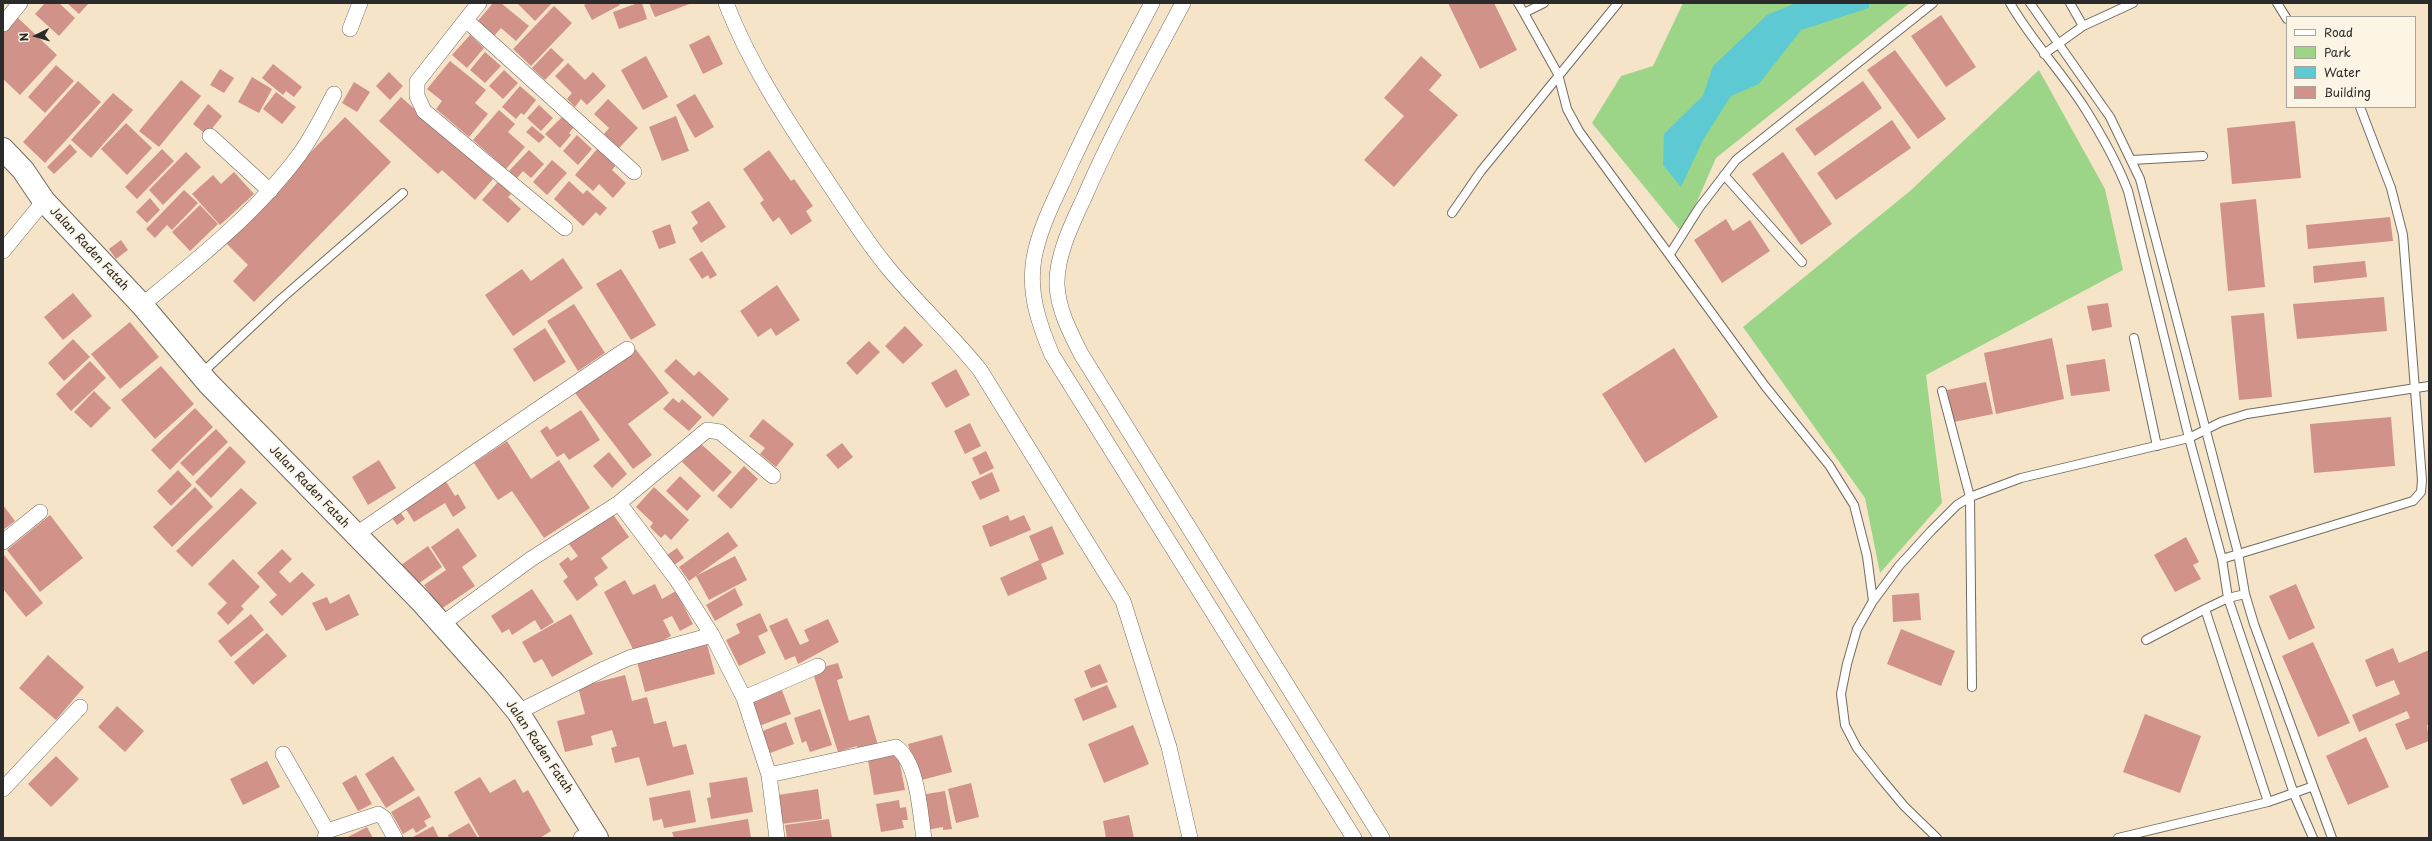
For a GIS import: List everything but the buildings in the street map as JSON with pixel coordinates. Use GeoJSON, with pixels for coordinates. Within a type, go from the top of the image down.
{"type":"FeatureCollection","features":[{"type":"Feature","properties":{"kind":"highway","name":"Jalan Raden Fatah"},"geometry":{"type":"LineString","coordinates":[[3,149],[23,170],[44,201],[142,305],[201,374],[442,624],[518,712],[591,836]]}},
{"type":"Feature","properties":{"kind":"street"},"geometry":{"type":"LineString","coordinates":[[3,24],[20,3]]}},
{"type":"Feature","properties":{"kind":"street"},"geometry":{"type":"LineString","coordinates":[[350,29],[360,3]]}},
{"type":"Feature","properties":{"kind":"street"},"geometry":{"type":"LineString","coordinates":[[479,3],[467,21],[417,82],[417,96],[424,111],[565,228]]}},
{"type":"Feature","properties":{"kind":"street"},"geometry":{"type":"LineString","coordinates":[[726,3],[742,44],[771,96],[862,235],[889,269],[959,343],[980,370],[1124,600],[1169,747],[1190,838]]}},
{"type":"Feature","properties":{"kind":"street"},"geometry":{"type":"LineString","coordinates":[[1152,3],[1096,110],[1044,221],[1034,259],[1033,280],[1038,322],[1052,355],[1354,838]]}},
{"type":"Feature","properties":{"kind":"street"},"geometry":{"type":"LineString","coordinates":[[1183,3],[1108,143],[1070,229],[1061,259],[1057,284],[1061,306],[1068,328],[1081,354],[1382,838]]}},
{"type":"Feature","properties":{"kind":"street"},"geometry":{"type":"LineString","coordinates":[[467,21],[634,172]]}},
{"type":"Feature","properties":{"kind":"street"},"geometry":{"type":"LineString","coordinates":[[142,305],[209,249],[270,190],[300,154],[334,94]]}},
{"type":"Feature","properties":{"kind":"street"},"geometry":{"type":"LineString","coordinates":[[210,136],[270,190]]}},
{"type":"Feature","properties":{"kind":"street"},"geometry":{"type":"LineString","coordinates":[[3,251],[44,201]]}},
{"type":"Feature","properties":{"kind":"street"},"geometry":{"type":"LineString","coordinates":[[355,535],[470,457],[506,430],[627,349]]}},
{"type":"Feature","properties":{"kind":"street"},"geometry":{"type":"LineString","coordinates":[[442,624],[526,562],[619,503],[707,430],[720,432],[773,476]]}},
{"type":"Feature","properties":{"kind":"street"},"geometry":{"type":"LineString","coordinates":[[619,503],[678,580],[712,635],[744,698],[769,775],[777,838]]}},
{"type":"Feature","properties":{"kind":"street"},"geometry":{"type":"LineString","coordinates":[[3,542],[40,512]]}},
{"type":"Feature","properties":{"kind":"street"},"geometry":{"type":"LineString","coordinates":[[518,712],[629,658],[712,635]]}},
{"type":"Feature","properties":{"kind":"street"},"geometry":{"type":"LineString","coordinates":[[744,698],[818,666]]}},
{"type":"Feature","properties":{"kind":"street"},"geometry":{"type":"LineString","coordinates":[[3,789],[80,707]]}},
{"type":"Feature","properties":{"kind":"street"},"geometry":{"type":"LineString","coordinates":[[769,775],[896,747],[902,752],[910,766],[915,783],[924,838]]}},
{"type":"Feature","properties":{"kind":"street"},"geometry":{"type":"LineString","coordinates":[[283,754],[326,834],[378,814],[384,818],[395,838]]}},
{"type":"Feature","properties":{"kind":"lane"},"geometry":{"type":"LineString","coordinates":[[1518,3],[1558,74],[1567,109],[1579,131],[1766,386],[1829,465],[1854,505],[1867,556],[1873,601]]}},
{"type":"Feature","properties":{"kind":"lane"},"geometry":{"type":"LineString","coordinates":[[1524,13],[1544,3]]}},
{"type":"Feature","properties":{"kind":"lane"},"geometry":{"type":"LineString","coordinates":[[1452,213],[1481,171],[1558,74],[1618,3]]}},
{"type":"Feature","properties":{"kind":"lane"},"geometry":{"type":"LineString","coordinates":[[1670,254],[1724,175],[1736,160],[1933,3]]}},
{"type":"Feature","properties":{"kind":"lane"},"geometry":{"type":"LineString","coordinates":[[2010,3],[2044,54],[2084,106],[2119,169],[2128,191],[2189,438],[2222,559],[2228,598],[2294,794],[2313,838]]}},
{"type":"Feature","properties":{"kind":"lane"},"geometry":{"type":"LineString","coordinates":[[2030,3],[2110,117],[2132,160],[2151,214],[2238,553],[2245,594],[2311,787],[2332,838]]}},
{"type":"Feature","properties":{"kind":"lane"},"geometry":{"type":"LineString","coordinates":[[2070,3],[2084,26]]}},
{"type":"Feature","properties":{"kind":"lane"},"geometry":{"type":"LineString","coordinates":[[2044,54],[2058,42],[2084,26],[2133,3]]}},
{"type":"Feature","properties":{"kind":"lane"},"geometry":{"type":"LineString","coordinates":[[2276,3],[2286,18]]}},
{"type":"Feature","properties":{"kind":"lane"},"geometry":{"type":"LineString","coordinates":[[2222,559],[2413,501],[2421,492],[2422,480],[2415,387],[2399,215],[2391,188],[2360,108]]}},
{"type":"Feature","properties":{"kind":"lane"},"geometry":{"type":"LineString","coordinates":[[2132,160],[2203,156]]}},
{"type":"Feature","properties":{"kind":"lane"},"geometry":{"type":"LineString","coordinates":[[1724,175],[1802,262]]}},
{"type":"Feature","properties":{"kind":"lane"},"geometry":{"type":"LineString","coordinates":[[201,374],[281,299],[403,193]]}},
{"type":"Feature","properties":{"kind":"lane"},"geometry":{"type":"LineString","coordinates":[[2134,338],[2157,446]]}},
{"type":"Feature","properties":{"kind":"lane"},"geometry":{"type":"LineString","coordinates":[[1937,838],[1904,806],[1857,748],[1845,724],[1841,694],[1847,664],[1857,629],[1873,601],[1900,566],[1931,531],[1957,505],[1970,497],[2021,478],[2189,438],[2205,429],[2247,414],[2429,386]]}},
{"type":"Feature","properties":{"kind":"lane"},"geometry":{"type":"LineString","coordinates":[[1942,391],[1970,497],[1972,687]]}},
{"type":"Feature","properties":{"kind":"lane"},"geometry":{"type":"LineString","coordinates":[[2146,640],[2228,598],[2245,594]]}},
{"type":"Feature","properties":{"kind":"lane"},"geometry":{"type":"LineString","coordinates":[[2206,609],[2268,802]]}},
{"type":"Feature","properties":{"kind":"lane"},"geometry":{"type":"LineString","coordinates":[[2118,838],[2268,802],[2311,787]]}},
{"type":"Feature","properties":{"kind":"green space"},"geometry":{"type":"Polygon","coordinates":[[[1683,3],[1910,3],[1716,158],[1683,234],[1592,123],[1621,76],[1653,66],[1683,3]]]}},
{"type":"Feature","properties":{"kind":"green space"},"geometry":{"type":"Polygon","coordinates":[[[2039,70],[2105,189],[2123,270],[1926,375],[1942,503],[1880,573],[1865,498],[1743,327],[1910,191],[2039,70]]]}},
{"type":"Feature","properties":{"kind":"water"},"geometry":{"type":"Polygon","coordinates":[[[1796,3],[1869,3],[1869,8],[1801,30],[1759,84],[1731,96],[1703,140],[1681,187],[1663,165],[1664,134],[1703,96],[1713,66],[1767,15],[1796,3]]]}}]}
